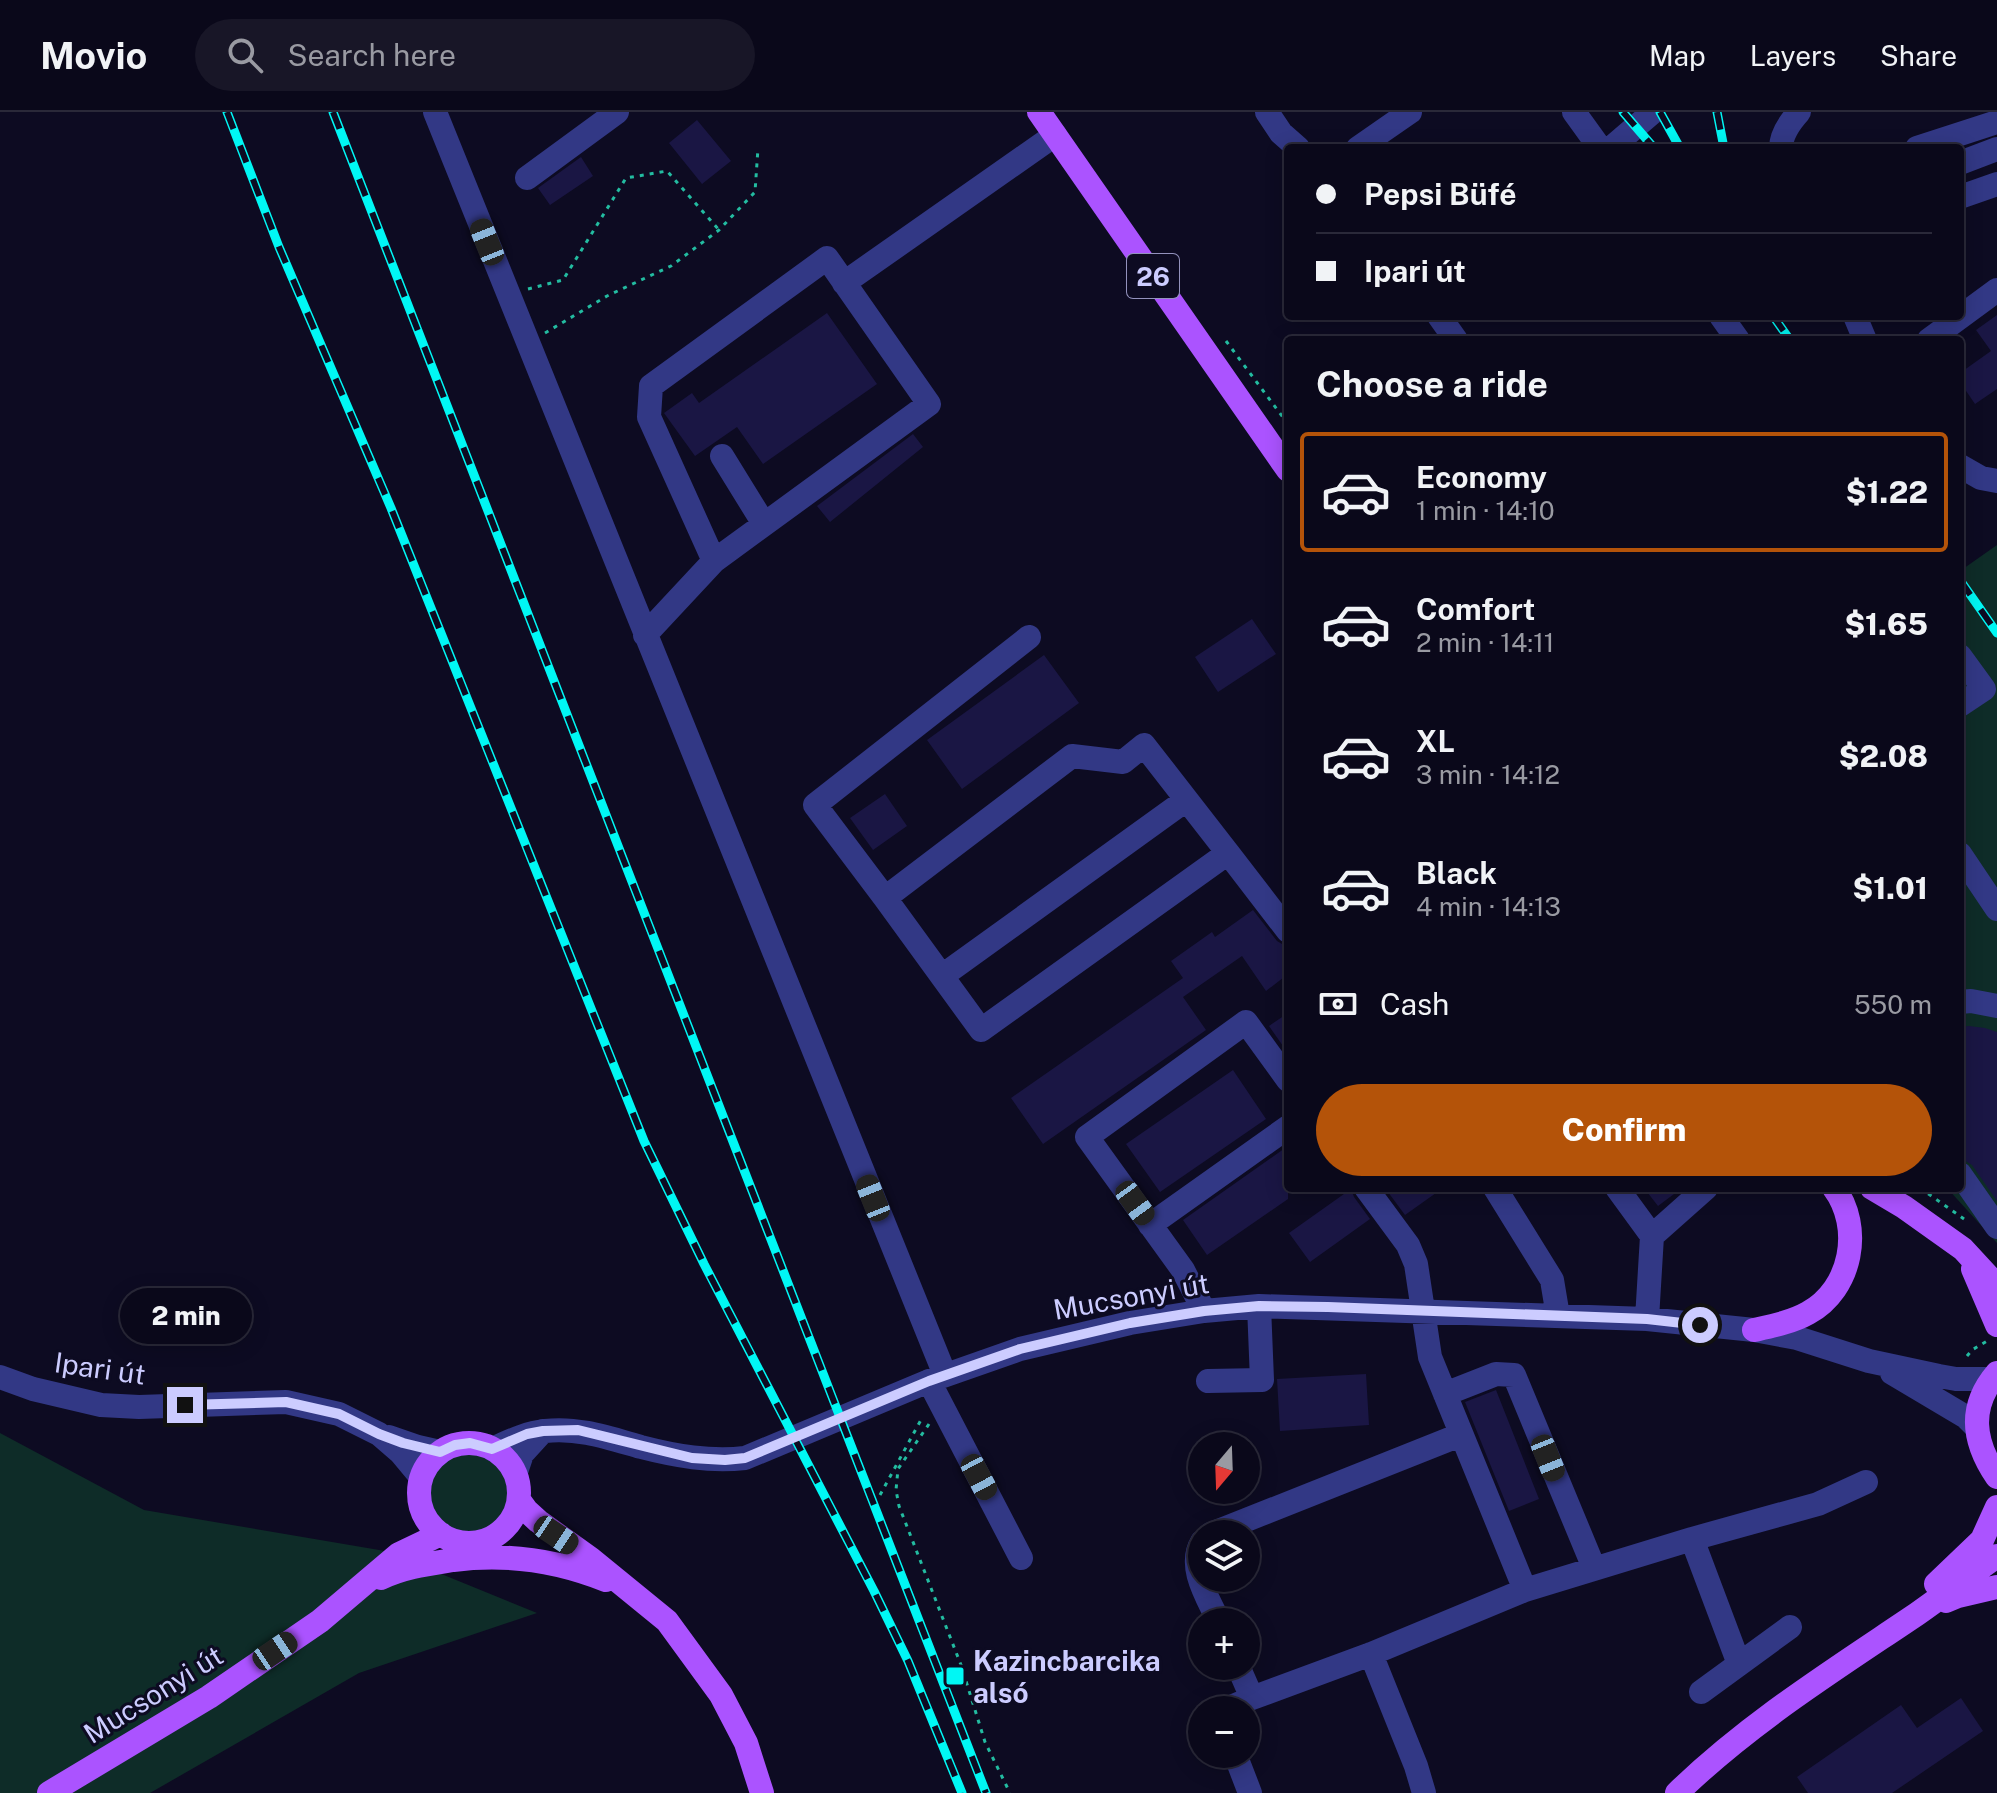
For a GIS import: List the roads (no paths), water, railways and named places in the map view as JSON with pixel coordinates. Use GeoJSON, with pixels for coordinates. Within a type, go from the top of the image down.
{"type":"FeatureCollection","features":[{"type":"Feature","properties":{"kind":"main road","name":"26"},"geometry":{"type":"LineString","coordinates":[[1039,112],[1284,464]]}},
{"type":"Feature","properties":{"kind":"main road"},"geometry":{"type":"LineString","coordinates":[[1754,1330],[1810,1313],[1827,1299],[1837,1285],[1850,1249],[1850,1228],[1837,1192]]}},
{"type":"Feature","properties":{"kind":"main road"},"geometry":{"type":"LineString","coordinates":[[1879,1192],[1923,1219],[1963,1249],[1997,1286]]}},
{"type":"Feature","properties":{"kind":"main road"},"geometry":{"type":"LineString","coordinates":[[1963,1249],[1997,1325]]}},
{"type":"Feature","properties":{"kind":"main road"},"geometry":{"type":"LineString","coordinates":[[1994,1376],[1982,1395],[1977,1428],[1982,1452],[1997,1477]]}},
{"type":"Feature","properties":{"kind":"main road"},"geometry":{"type":"LineString","coordinates":[[502,1532],[514,1517],[519,1500],[519,1481],[505,1456],[470,1443],[440,1452],[421,1477],[420,1501],[433,1525],[452,1540],[478,1543],[502,1532],[530,1528],[556,1535]]}},
{"type":"Feature","properties":{"kind":"main road"},"geometry":{"type":"LineString","coordinates":[[519,1500],[527,1511],[556,1535],[591,1559],[667,1621],[721,1695],[746,1743],[762,1793]]}},
{"type":"Feature","properties":{"kind":"main road"},"geometry":{"type":"LineString","coordinates":[[1852,1656],[1941,1580],[1982,1540],[1997,1507]]}},
{"type":"Feature","properties":{"kind":"main road","name":"Mucsonyi út"},"geometry":{"type":"LineString","coordinates":[[49,1793],[209,1697],[320,1621],[433,1525]]}},
{"type":"Feature","properties":{"kind":"main road"},"geometry":{"type":"LineString","coordinates":[[361,1587],[407,1568],[501,1556],[571,1568],[632,1591]]}},
{"type":"Feature","properties":{"kind":"main road"},"geometry":{"type":"LineString","coordinates":[[1677,1793],[1744,1734],[1997,1556]]}},
{"type":"Feature","properties":{"kind":"main road"},"geometry":{"type":"LineString","coordinates":[[1918,1613],[1958,1596],[1997,1587]]}},
{"type":"Feature","properties":{"kind":"street"},"geometry":{"type":"LineString","coordinates":[[435,112],[645,635],[938,1389],[1021,1558]]}},
{"type":"Feature","properties":{"kind":"street"},"geometry":{"type":"LineString","coordinates":[[527,178],[617,112]]}},
{"type":"Feature","properties":{"kind":"street"},"geometry":{"type":"LineString","coordinates":[[1267,112],[1281,133],[1293,144]]}},
{"type":"Feature","properties":{"kind":"street"},"geometry":{"type":"LineString","coordinates":[[1364,144],[1410,112]]}},
{"type":"Feature","properties":{"kind":"street"},"geometry":{"type":"LineString","coordinates":[[1574,112],[1597,144]]}},
{"type":"Feature","properties":{"kind":"street"},"geometry":{"type":"LineString","coordinates":[[1616,144],[1653,112]]}},
{"type":"Feature","properties":{"kind":"street"},"geometry":{"type":"LineString","coordinates":[[1781,144],[1799,112]]}},
{"type":"Feature","properties":{"kind":"street"},"geometry":{"type":"LineString","coordinates":[[1929,144],[1997,122]]}},
{"type":"Feature","properties":{"kind":"street"},"geometry":{"type":"LineString","coordinates":[[844,283],[1055,135]]}},
{"type":"Feature","properties":{"kind":"street"},"geometry":{"type":"LineString","coordinates":[[1964,161],[1997,149]]}},
{"type":"Feature","properties":{"kind":"street"},"geometry":{"type":"LineString","coordinates":[[1964,196],[1997,184]]}},
{"type":"Feature","properties":{"kind":"street"},"geometry":{"type":"LineString","coordinates":[[645,635],[714,561],[929,404],[827,258],[651,386],[649,417],[714,561]]}},
{"type":"Feature","properties":{"kind":"street"},"geometry":{"type":"LineString","coordinates":[[1964,314],[1997,290]]}},
{"type":"Feature","properties":{"kind":"street"},"geometry":{"type":"LineString","coordinates":[[1934,336],[1956,320]]}},
{"type":"Feature","properties":{"kind":"street"},"geometry":{"type":"LineString","coordinates":[[722,456],[764,524]]}},
{"type":"Feature","properties":{"kind":"street"},"geometry":{"type":"LineString","coordinates":[[1964,468],[1981,478],[1997,481]]}},
{"type":"Feature","properties":{"kind":"street"},"geometry":{"type":"LineString","coordinates":[[1029,637],[815,805],[981,1030],[1228,853]]}},
{"type":"Feature","properties":{"kind":"street"},"geometry":{"type":"LineString","coordinates":[[1964,662],[1984,689],[1964,702]]}},
{"type":"Feature","properties":{"kind":"street"},"geometry":{"type":"LineString","coordinates":[[885,898],[1072,756],[1123,762],[1144,745],[1284,926]]}},
{"type":"Feature","properties":{"kind":"street"},"geometry":{"type":"LineString","coordinates":[[942,976],[1186,800]]}},
{"type":"Feature","properties":{"kind":"street"},"geometry":{"type":"LineString","coordinates":[[1964,860],[1997,909]]}},
{"type":"Feature","properties":{"kind":"street"},"geometry":{"type":"LineString","coordinates":[[1964,1002],[1971,1001],[1996,1014]]}},
{"type":"Feature","properties":{"kind":"street"},"geometry":{"type":"LineString","coordinates":[[1204,1311],[1183,1270],[1087,1137],[1246,1022],[1284,1074]]}},
{"type":"Feature","properties":{"kind":"street"},"geometry":{"type":"LineString","coordinates":[[1150,1225],[1284,1130]]}},
{"type":"Feature","properties":{"kind":"street"},"geometry":{"type":"LineString","coordinates":[[1964,1180],[1997,1227]]}},
{"type":"Feature","properties":{"kind":"street"},"geometry":{"type":"LineString","coordinates":[[1369,1192],[1408,1245],[1416,1264],[1430,1357],[1525,1590]]}},
{"type":"Feature","properties":{"kind":"street"},"geometry":{"type":"LineString","coordinates":[[1497,1192],[1552,1280],[1558,1316]]}},
{"type":"Feature","properties":{"kind":"street"},"geometry":{"type":"LineString","coordinates":[[1620,1192],[1652,1236],[1647,1319]]}},
{"type":"Feature","properties":{"kind":"street"},"geometry":{"type":"LineString","coordinates":[[1652,1236],[1702,1192]]}},
{"type":"Feature","properties":{"kind":"street"},"geometry":{"type":"LineString","coordinates":[[1208,1381],[1262,1380],[1259,1306]]}},
{"type":"Feature","properties":{"kind":"street","name":"Mucsonyi út"},"geometry":{"type":"LineString","coordinates":[[492,1449],[527,1434],[578,1430],[692,1458],[745,1458],[938,1389],[1020,1349],[1130,1323],[1259,1306],[1647,1319],[1754,1330],[1813,1343],[1869,1361]]}},
{"type":"Feature","properties":{"kind":"street"},"geometry":{"type":"LineString","coordinates":[[1869,1361],[1956,1379],[1994,1376]]}},
{"type":"Feature","properties":{"kind":"street"},"geometry":{"type":"LineString","coordinates":[[1869,1361],[1957,1411],[1977,1428]]}},
{"type":"Feature","properties":{"kind":"street"},"geometry":{"type":"LineString","coordinates":[[1445,1394],[1496,1374],[1514,1375],[1594,1568]]}},
{"type":"Feature","properties":{"kind":"street","name":"Ipari út"},"geometry":{"type":"LineString","coordinates":[[0,1377],[33,1389],[101,1405],[139,1407],[286,1402],[339,1414],[379,1434],[440,1452]]}},
{"type":"Feature","properties":{"kind":"street"},"geometry":{"type":"LineString","coordinates":[[516,1472],[522,1454],[543,1431]]}},
{"type":"Feature","properties":{"kind":"street","name":"Ipari út"},"geometry":{"type":"LineString","coordinates":[[379,1434],[401,1453],[421,1477]]}},
{"type":"Feature","properties":{"kind":"street"},"geometry":{"type":"LineString","coordinates":[[1246,1520],[1460,1435]]}},
{"type":"Feature","properties":{"kind":"street"},"geometry":{"type":"LineString","coordinates":[[1257,1696],[1371,1654],[1525,1590],[1818,1504],[1866,1482]]}},
{"type":"Feature","properties":{"kind":"street"},"geometry":{"type":"LineString","coordinates":[[1692,1539],[1739,1664]]}},
{"type":"Feature","properties":{"kind":"street"},"geometry":{"type":"LineString","coordinates":[[1701,1692],[1790,1627]]}},
{"type":"Feature","properties":{"kind":"street"},"geometry":{"type":"LineString","coordinates":[[1371,1654],[1424,1793]]}},
{"type":"Feature","properties":{"kind":"street"},"geometry":{"type":"LineString","coordinates":[[1240,1768],[1250,1793]]}},
{"type":"Feature","properties":{"kind":"railway"},"geometry":{"type":"LineString","coordinates":[[227,112],[279,247],[391,508],[644,1141],[704,1264],[874,1591],[908,1661],[962,1793]]}},
{"type":"Feature","properties":{"kind":"railway"},"geometry":{"type":"LineString","coordinates":[[333,112],[986,1793]]}},
{"type":"Feature","properties":{"kind":"railway"},"geometry":{"type":"LineString","coordinates":[[1623,112],[1651,144]]}},
{"type":"Feature","properties":{"kind":"railway"},"geometry":{"type":"LineString","coordinates":[[1660,112],[1678,144]]}},
{"type":"Feature","properties":{"kind":"railway"},"geometry":{"type":"LineString","coordinates":[[1717,112],[1723,144]]}},
{"type":"Feature","properties":{"kind":"railway"},"geometry":{"type":"LineString","coordinates":[[1776,320],[1787,336]]}},
{"type":"Feature","properties":{"kind":"railway"},"geometry":{"type":"LineString","coordinates":[[1964,586],[1997,633]]}},
{"type":"Feature","properties":{"kind":"place","name":"Kazincbarcika alsó"},"geometry":{"type":"Point","coordinates":[955,1676]}}]}
